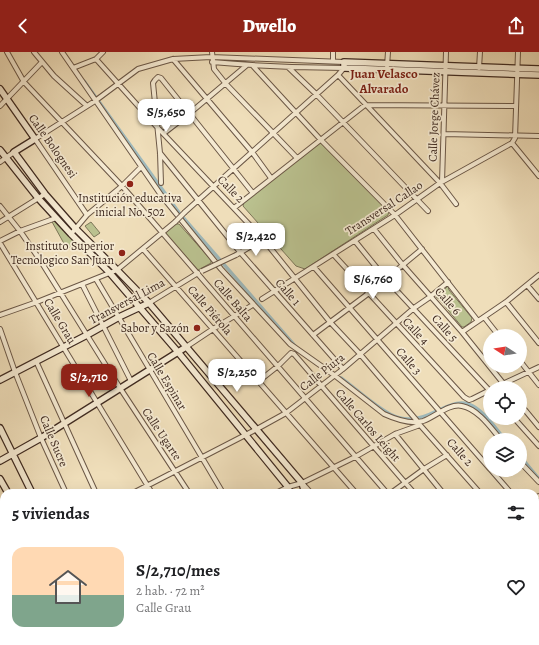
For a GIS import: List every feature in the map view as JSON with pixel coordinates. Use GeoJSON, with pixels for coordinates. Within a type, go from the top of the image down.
{"type":"FeatureCollection","features":[{"type":"Feature","properties":{"kind":"main road"},"geometry":{"type":"LineString","coordinates":[[344,65],[517,72],[539,69]]}},
{"type":"Feature","properties":{"kind":"main road"},"geometry":{"type":"LineString","coordinates":[[446,69],[479,68],[539,75]]}},
{"type":"Feature","properties":{"kind":"main road","name":"Calle Bolognesi"},"geometry":{"type":"LineString","coordinates":[[0,89],[35,139]]}},
{"type":"Feature","properties":{"kind":"main road"},"geometry":{"type":"LineString","coordinates":[[35,139],[14,152],[45,194],[75,228],[149,303],[302,483],[304,489]]}},
{"type":"Feature","properties":{"kind":"main road"},"geometry":{"type":"LineString","coordinates":[[0,150],[38,198],[109,272],[178,352],[288,487]]}},
{"type":"Feature","properties":{"kind":"main road","name":"Transversal Lima"},"geometry":{"type":"LineString","coordinates":[[0,380],[119,317],[149,303]]}},
{"type":"Feature","properties":{"kind":"main road"},"geometry":{"type":"LineString","coordinates":[[0,462],[42,438],[186,347]]}},
{"type":"Feature","properties":{"kind":"main road"},"geometry":{"type":"LineString","coordinates":[[0,428],[30,489]]}},
{"type":"Feature","properties":{"kind":"main road"},"geometry":{"type":"LineString","coordinates":[[0,479],[6,489]]}},
{"type":"Feature","properties":{"kind":"street","name":"Calle Balta"},"geometry":{"type":"LineString","coordinates":[[7,52],[24,82],[122,186],[383,489]]}},
{"type":"Feature","properties":{"kind":"street"},"geometry":{"type":"LineString","coordinates":[[34,52],[54,76],[86,106]]}},
{"type":"Feature","properties":{"kind":"street"},"geometry":{"type":"LineString","coordinates":[[62,52],[97,100],[141,167],[161,194],[221,269],[290,344],[334,375],[384,414],[398,420],[418,422],[453,406],[461,405],[473,411],[494,433]]}},
{"type":"Feature","properties":{"kind":"street"},"geometry":{"type":"LineString","coordinates":[[74,68],[96,59],[103,52]]}},
{"type":"Feature","properties":{"kind":"street"},"geometry":{"type":"LineString","coordinates":[[333,52],[333,62]]}},
{"type":"Feature","properties":{"kind":"street"},"geometry":{"type":"LineString","coordinates":[[387,66],[388,52]]}},
{"type":"Feature","properties":{"kind":"street","name":"Calle Jorge Chávez"},"geometry":{"type":"LineString","coordinates":[[441,183],[446,52]]}},
{"type":"Feature","properties":{"kind":"street"},"geometry":{"type":"LineString","coordinates":[[479,68],[480,52]]}},
{"type":"Feature","properties":{"kind":"street"},"geometry":{"type":"LineString","coordinates":[[518,52],[515,136],[512,143],[539,176]]}},
{"type":"Feature","properties":{"kind":"street"},"geometry":{"type":"LineString","coordinates":[[212,57],[253,66],[288,68],[344,65]]}},
{"type":"Feature","properties":{"kind":"street"},"geometry":{"type":"LineString","coordinates":[[212,57],[214,69],[226,84],[297,158]]}},
{"type":"Feature","properties":{"kind":"street"},"geometry":{"type":"LineString","coordinates":[[35,139],[97,100],[138,69],[173,58],[212,57],[333,62],[344,65]]}},
{"type":"Feature","properties":{"kind":"street"},"geometry":{"type":"LineString","coordinates":[[173,58],[252,152],[271,178]]}},
{"type":"Feature","properties":{"kind":"street","name":"Calle 2"},"geometry":{"type":"LineString","coordinates":[[96,59],[157,128],[164,133],[263,239],[330,322],[360,354],[418,422]]}},
{"type":"Feature","properties":{"kind":"street"},"geometry":{"type":"LineString","coordinates":[[0,106],[42,62]]}},
{"type":"Feature","properties":{"kind":"street"},"geometry":{"type":"LineString","coordinates":[[164,133],[208,99],[247,65]]}},
{"type":"Feature","properties":{"kind":"street"},"geometry":{"type":"LineString","coordinates":[[0,314],[37,302],[117,270],[175,222],[234,169],[338,75],[344,65]]}},
{"type":"Feature","properties":{"kind":"street"},"geometry":{"type":"LineString","coordinates":[[253,66],[395,215],[478,321]]}},
{"type":"Feature","properties":{"kind":"street"},"geometry":{"type":"LineString","coordinates":[[288,68],[316,94],[428,211]]}},
{"type":"Feature","properties":{"kind":"street"},"geometry":{"type":"LineString","coordinates":[[338,75],[441,183],[456,204]]}},
{"type":"Feature","properties":{"kind":"street"},"geometry":{"type":"LineString","coordinates":[[161,183],[160,153],[153,83],[158,77],[161,78],[190,113],[252,192]]}},
{"type":"Feature","properties":{"kind":"street"},"geometry":{"type":"LineString","coordinates":[[234,208],[320,138],[365,105],[445,104],[516,106]]}},
{"type":"Feature","properties":{"kind":"street"},"geometry":{"type":"LineString","coordinates":[[444,134],[539,136]]}},
{"type":"Feature","properties":{"kind":"street","name":"Calle Bolognesi"},"geometry":{"type":"LineString","coordinates":[[35,139],[87,215]]}},
{"type":"Feature","properties":{"kind":"street","name":"Transversal Callao"},"geometry":{"type":"LineString","coordinates":[[262,299],[374,229],[441,183],[512,143]]}},
{"type":"Feature","properties":{"kind":"street"},"geometry":{"type":"LineString","coordinates":[[0,162],[14,152]]}},
{"type":"Feature","properties":{"kind":"street","name":"Calle 1"},"geometry":{"type":"LineString","coordinates":[[160,153],[238,253],[343,369]]}},
{"type":"Feature","properties":{"kind":"street"},"geometry":{"type":"LineString","coordinates":[[71,234],[87,215],[122,186],[141,167]]}},
{"type":"Feature","properties":{"kind":"street"},"geometry":{"type":"LineString","coordinates":[[0,222],[45,194]]}},
{"type":"Feature","properties":{"kind":"street","name":"Calle Ugarte"},"geometry":{"type":"LineString","coordinates":[[0,206],[20,231],[61,292],[120,388],[186,489]]}},
{"type":"Feature","properties":{"kind":"street"},"geometry":{"type":"LineString","coordinates":[[0,242],[20,231],[56,218]]}},
{"type":"Feature","properties":{"kind":"street","name":"Calle 6"},"geometry":{"type":"LineString","coordinates":[[374,229],[430,297],[462,332],[501,381]]}},
{"type":"Feature","properties":{"kind":"street","name":"Transversal Lima"},"geometry":{"type":"LineString","coordinates":[[149,303],[202,271],[263,239]]}},
{"type":"Feature","properties":{"kind":"street","name":"Calle 5"},"geometry":{"type":"LineString","coordinates":[[355,240],[386,278],[483,383]]}},
{"type":"Feature","properties":{"kind":"street","name":"Calle Grau"},"geometry":{"type":"LineString","coordinates":[[0,242],[150,489]]}},
{"type":"Feature","properties":{"kind":"street","name":"Calle Piérola"},"geometry":{"type":"LineString","coordinates":[[143,249],[352,489]]}},
{"type":"Feature","properties":{"kind":"street"},"geometry":{"type":"LineString","coordinates":[[313,336],[369,293],[402,264],[422,249]]}},
{"type":"Feature","properties":{"kind":"street","name":"Calle 4"},"geometry":{"type":"LineString","coordinates":[[333,254],[464,397],[469,400],[483,394]]}},
{"type":"Feature","properties":{"kind":"street","name":"Calle 3"},"geometry":{"type":"LineString","coordinates":[[314,267],[483,462]]}},
{"type":"Feature","properties":{"kind":"street"},"geometry":{"type":"LineString","coordinates":[[462,332],[506,302],[539,275]]}},
{"type":"Feature","properties":{"kind":"street","name":"Calle Espinar"},"geometry":{"type":"LineString","coordinates":[[96,279],[221,489]]}},
{"type":"Feature","properties":{"kind":"street","name":"Calle Piura"},"geometry":{"type":"LineString","coordinates":[[142,489],[286,413],[343,369],[414,308],[448,282]]}},
{"type":"Feature","properties":{"kind":"street"},"geometry":{"type":"LineString","coordinates":[[82,284],[131,381]]}},
{"type":"Feature","properties":{"kind":"street"},"geometry":{"type":"LineString","coordinates":[[527,285],[539,299]]}},
{"type":"Feature","properties":{"kind":"street"},"geometry":{"type":"LineString","coordinates":[[506,302],[539,343]]}},
{"type":"Feature","properties":{"kind":"street"},"geometry":{"type":"LineString","coordinates":[[186,347],[251,306]]}},
{"type":"Feature","properties":{"kind":"street"},"geometry":{"type":"LineString","coordinates":[[484,317],[493,329]]}},
{"type":"Feature","properties":{"kind":"street","name":"Calle Sucre"},"geometry":{"type":"LineString","coordinates":[[0,329],[15,372],[64,489]]}},
{"type":"Feature","properties":{"kind":"street","name":"Calle Carlos Leight"},"geometry":{"type":"LineString","coordinates":[[278,366],[291,353],[294,354],[410,489]]}},
{"type":"Feature","properties":{"kind":"street"},"geometry":{"type":"LineString","coordinates":[[36,361],[94,489]]}},
{"type":"Feature","properties":{"kind":"street"},"geometry":{"type":"LineString","coordinates":[[259,381],[278,366]]}},
{"type":"Feature","properties":{"kind":"street"},"geometry":{"type":"LineString","coordinates":[[510,381],[539,367]]}},
{"type":"Feature","properties":{"kind":"street"},"geometry":{"type":"LineString","coordinates":[[527,370],[539,385]]}},
{"type":"Feature","properties":{"kind":"street"},"geometry":{"type":"LineString","coordinates":[[527,412],[539,427]]}},
{"type":"Feature","properties":{"kind":"street","name":"Calle 2"},"geometry":{"type":"LineString","coordinates":[[395,434],[418,425],[422,426],[477,489]]}},
{"type":"Feature","properties":{"kind":"street"},"geometry":{"type":"LineString","coordinates":[[520,425],[539,446]]}},
{"type":"Feature","properties":{"kind":"street"},"geometry":{"type":"LineString","coordinates":[[284,489],[302,483],[355,457],[395,434],[440,489]]}},
{"type":"Feature","properties":{"kind":"street"},"geometry":{"type":"LineString","coordinates":[[397,489],[424,469],[447,455]]}},
{"type":"Feature","properties":{"kind":"street"},"geometry":{"type":"LineString","coordinates":[[527,469],[539,482]]}},
{"type":"Feature","properties":{"kind":"street","name":"Calle 3"},"geometry":{"type":"LineString","coordinates":[[496,477],[507,489]]}},
{"type":"Feature","properties":{"kind":"street"},"geometry":{"type":"LineString","coordinates":[[302,483],[307,489]]}},
{"type":"Feature","properties":{"kind":"green space"},"geometry":{"type":"Polygon","coordinates":[[[320,143],[323,143],[389,211],[388,215],[305,269],[296,266],[243,206],[244,202],[320,143]]]}},
{"type":"Feature","properties":{"kind":"green space"},"geometry":{"type":"Polygon","coordinates":[[[56,218],[77,243],[67,249],[51,220],[56,218]]]}},
{"type":"Feature","properties":{"kind":"green space"},"geometry":{"type":"Polygon","coordinates":[[[91,222],[100,233],[94,237],[85,226],[91,222]]]}},
{"type":"Feature","properties":{"kind":"green space"},"geometry":{"type":"Polygon","coordinates":[[[175,224],[179,224],[211,260],[211,263],[198,270],[165,233],[175,224]]]}},
{"type":"Feature","properties":{"kind":"green space"},"geometry":{"type":"Polygon","coordinates":[[[448,286],[449,290],[472,318],[471,322],[464,327],[462,327],[436,297],[448,286]]]}},
{"type":"Feature","properties":{"kind":"waterway"},"geometry":{"type":"LineString","coordinates":[[84,81],[180,214],[295,346]]}},
{"type":"Feature","properties":{"kind":"waterway"},"geometry":{"type":"LineString","coordinates":[[341,378],[368,399],[394,416],[412,419],[420,418],[452,404],[468,404],[476,408],[484,415],[500,433]]}},
{"type":"Feature","properties":{"kind":"waterway"},"geometry":{"type":"LineString","coordinates":[[527,464],[539,479]]}},
{"type":"Feature","properties":{"kind":"place","name":"Institución educativa inicial No. 502"},"geometry":{"type":"Point","coordinates":[130,184]}},
{"type":"Feature","properties":{"kind":"place","name":"Instituto Superior Tecnologico San Juan"},"geometry":{"type":"Point","coordinates":[122,253]}},
{"type":"Feature","properties":{"kind":"place","name":"Sabor y Sazón"},"geometry":{"type":"Point","coordinates":[197,328]}},
{"type":"Feature","properties":{"kind":"district","name":"Juan Velasco Alvarado"},"geometry":{"type":"Point","coordinates":[384,80]}}]}
